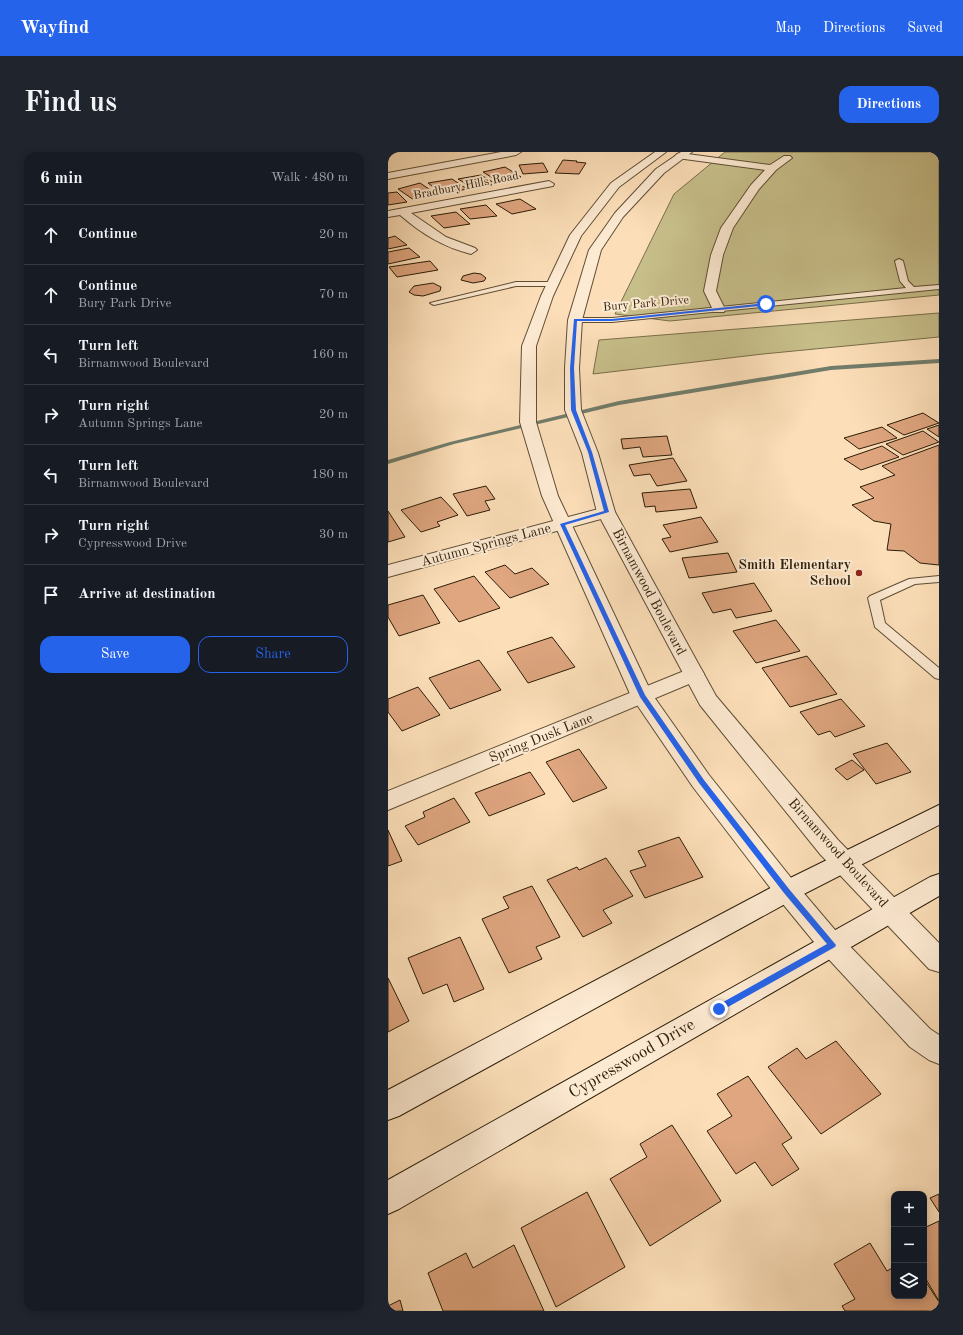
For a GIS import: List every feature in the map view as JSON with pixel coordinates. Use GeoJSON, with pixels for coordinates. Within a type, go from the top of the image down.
{"type":"FeatureCollection","features":[{"type":"Feature","properties":{"kind":"street"},"geometry":{"type":"LineString","coordinates":[[388,176],[516,152]]}},
{"type":"Feature","properties":{"kind":"street"},"geometry":{"type":"LineString","coordinates":[[772,168],[683,154],[658,152],[615,185],[576,235],[553,284],[529,346],[528,422],[550,496],[642,696],[701,781],[787,891],[832,945],[920,1038],[939,1051]]}},
{"type":"Feature","properties":{"kind":"street","name":"Birnamwood Boulevard"},"geometry":{"type":"LineString","coordinates":[[683,154],[660,171],[619,215],[595,250],[575,320],[572,368],[573,410],[590,452],[606,512],[708,700],[844,863],[939,962]]}},
{"type":"Feature","properties":{"kind":"street"},"geometry":{"type":"LineString","coordinates":[[719,310],[710,292],[717,254],[726,228],[741,205],[772,168],[787,158]]}},
{"type":"Feature","properties":{"kind":"street","name":"Bradbury Hills Road"},"geometry":{"type":"LineString","coordinates":[[388,214],[549,184]]}},
{"type":"Feature","properties":{"kind":"street"},"geometry":{"type":"LineString","coordinates":[[402,211],[439,240],[471,250]]}},
{"type":"Feature","properties":{"kind":"street","name":"Autumn Springs Lane"},"geometry":{"type":"LineString","coordinates":[[388,571],[606,512]]}},
{"type":"Feature","properties":{"kind":"street","name":"Spring Dusk Lane"},"geometry":{"type":"LineString","coordinates":[[388,801],[694,674]]}},
{"type":"Feature","properties":{"kind":"street"},"geometry":{"type":"LineString","coordinates":[[388,1106],[787,891],[939,814]]}},
{"type":"Feature","properties":{"kind":"street","name":"Cypresswood Drive"},"geometry":{"type":"LineString","coordinates":[[388,1198],[939,884]]}},
{"type":"Feature","properties":{"kind":"lane"},"geometry":{"type":"LineString","coordinates":[[899,261],[904,281],[911,290]]}},
{"type":"Feature","properties":{"kind":"lane"},"geometry":{"type":"LineString","coordinates":[[434,303],[516,284],[553,284]]}},
{"type":"Feature","properties":{"kind":"lane","name":"Bury Park Drive"},"geometry":{"type":"LineString","coordinates":[[575,320],[612,320],[939,287]]}},
{"type":"Feature","properties":{"kind":"lane"},"geometry":{"type":"LineString","coordinates":[[939,579],[913,581],[874,598],[879,624],[939,675]]}},
{"type":"Feature","properties":{"kind":"shaded area"},"geometry":{"type":"Polygon","coordinates":[[[725,152],[939,152],[939,295],[670,321],[615,314],[674,194],[725,152]]]}},
{"type":"Feature","properties":{"kind":"shaded area"},"geometry":{"type":"Polygon","coordinates":[[[939,313],[939,337],[763,354],[593,374],[599,340],[939,313]]]}},
{"type":"Feature","properties":{"kind":"building"},"geometry":{"type":"Polygon","coordinates":[[[563,160],[586,163],[579,174],[555,173],[563,160]]]}},
{"type":"Feature","properties":{"kind":"building"},"geometry":{"type":"Polygon","coordinates":[[[543,163],[548,172],[523,174],[519,165],[543,163]]]}},
{"type":"Feature","properties":{"kind":"building"},"geometry":{"type":"Polygon","coordinates":[[[505,167],[521,177],[499,182],[483,172],[505,167]]]}},
{"type":"Feature","properties":{"kind":"building"},"geometry":{"type":"Polygon","coordinates":[[[481,175],[496,184],[473,188],[458,179],[481,175]]]}},
{"type":"Feature","properties":{"kind":"building"},"geometry":{"type":"Polygon","coordinates":[[[452,179],[467,189],[442,194],[428,183],[452,179]]]}},
{"type":"Feature","properties":{"kind":"building"},"geometry":{"type":"Polygon","coordinates":[[[420,183],[438,195],[414,200],[398,189],[420,183]]]}},
{"type":"Feature","properties":{"kind":"building"},"geometry":{"type":"Polygon","coordinates":[[[397,192],[407,202],[388,205],[388,193],[397,192]]]}},
{"type":"Feature","properties":{"kind":"building"},"geometry":{"type":"Polygon","coordinates":[[[520,199],[536,209],[512,214],[496,204],[520,199]]]}},
{"type":"Feature","properties":{"kind":"building"},"geometry":{"type":"Polygon","coordinates":[[[486,205],[497,216],[470,219],[460,209],[486,205]]]}},
{"type":"Feature","properties":{"kind":"building"},"geometry":{"type":"Polygon","coordinates":[[[456,212],[470,224],[444,228],[431,216],[456,212]]]}},
{"type":"Feature","properties":{"kind":"building"},"geometry":{"type":"Polygon","coordinates":[[[395,236],[407,245],[388,249],[388,238],[395,236]]]}},
{"type":"Feature","properties":{"kind":"building"},"geometry":{"type":"Polygon","coordinates":[[[409,248],[420,257],[388,264],[388,252],[409,248]]]}},
{"type":"Feature","properties":{"kind":"building"},"geometry":{"type":"Polygon","coordinates":[[[430,261],[438,270],[397,277],[389,267],[430,261]]]}},
{"type":"Feature","properties":{"kind":"building"},"geometry":{"type":"Polygon","coordinates":[[[474,273],[481,274],[486,278],[484,281],[473,283],[461,280],[463,276],[474,273]]]}},
{"type":"Feature","properties":{"kind":"building"},"geometry":{"type":"Polygon","coordinates":[[[433,283],[441,287],[440,291],[423,296],[414,295],[409,292],[414,286],[433,283]]]}},
{"type":"Feature","properties":{"kind":"building"},"geometry":{"type":"Polygon","coordinates":[[[923,413],[939,423],[904,435],[887,425],[923,413]]]}},
{"type":"Feature","properties":{"kind":"building"},"geometry":{"type":"Polygon","coordinates":[[[939,425],[939,437],[927,429],[939,425]]]}},
{"type":"Feature","properties":{"kind":"building"},"geometry":{"type":"Polygon","coordinates":[[[882,427],[897,438],[859,449],[844,438],[882,427]]]}},
{"type":"Feature","properties":{"kind":"building"},"geometry":{"type":"Polygon","coordinates":[[[923,431],[939,442],[903,455],[886,444],[923,431]]]}},
{"type":"Feature","properties":{"kind":"building"},"geometry":{"type":"Polygon","coordinates":[[[667,436],[672,455],[643,457],[640,447],[623,449],[621,439],[667,436]]]}},
{"type":"Feature","properties":{"kind":"building"},"geometry":{"type":"Polygon","coordinates":[[[939,445],[939,565],[920,563],[904,551],[887,550],[891,524],[874,521],[852,505],[874,498],[860,487],[895,475],[882,466],[939,445]]]}},
{"type":"Feature","properties":{"kind":"building"},"geometry":{"type":"Polygon","coordinates":[[[882,446],[899,457],[861,470],[844,459],[882,446]]]}},
{"type":"Feature","properties":{"kind":"building"},"geometry":{"type":"Polygon","coordinates":[[[673,458],[687,481],[657,486],[650,474],[634,476],[629,465],[673,458]]]}},
{"type":"Feature","properties":{"kind":"building"},"geometry":{"type":"Polygon","coordinates":[[[486,486],[495,499],[485,501],[490,510],[467,516],[453,494],[486,486]]]}},
{"type":"Feature","properties":{"kind":"building"},"geometry":{"type":"Polygon","coordinates":[[[690,489],[697,508],[656,512],[655,506],[645,507],[642,493],[690,489]]]}},
{"type":"Feature","properties":{"kind":"building"},"geometry":{"type":"Polygon","coordinates":[[[441,497],[458,515],[437,522],[440,526],[421,532],[401,510],[441,497]]]}},
{"type":"Feature","properties":{"kind":"building"},"geometry":{"type":"Polygon","coordinates":[[[388,511],[405,537],[388,542],[388,511]]]}},
{"type":"Feature","properties":{"kind":"building"},"geometry":{"type":"Polygon","coordinates":[[[701,517],[718,542],[670,552],[662,539],[671,537],[663,525],[701,517]]]}},
{"type":"Feature","properties":{"kind":"building"},"geometry":{"type":"Polygon","coordinates":[[[728,553],[737,572],[689,578],[682,558],[728,553]]]}},
{"type":"Feature","properties":{"kind":"building"},"geometry":{"type":"Polygon","coordinates":[[[505,565],[515,574],[532,568],[549,584],[510,598],[485,572],[505,565]]]}},
{"type":"Feature","properties":{"kind":"building"},"geometry":{"type":"Polygon","coordinates":[[[474,576],[500,608],[459,622],[434,589],[474,576]]]}},
{"type":"Feature","properties":{"kind":"building"},"geometry":{"type":"Polygon","coordinates":[[[754,583],[772,611],[736,618],[731,609],[713,613],[702,593],[754,583]]]}},
{"type":"Feature","properties":{"kind":"building"},"geometry":{"type":"Polygon","coordinates":[[[423,595],[440,623],[399,636],[388,617],[388,605],[423,595]]]}},
{"type":"Feature","properties":{"kind":"building"},"geometry":{"type":"Polygon","coordinates":[[[776,620],[800,651],[756,663],[733,631],[776,620]]]}},
{"type":"Feature","properties":{"kind":"building"},"geometry":{"type":"Polygon","coordinates":[[[552,637],[575,667],[528,683],[507,652],[552,637]]]}},
{"type":"Feature","properties":{"kind":"building"},"geometry":{"type":"Polygon","coordinates":[[[807,656],[837,694],[790,707],[762,668],[807,656]]]}},
{"type":"Feature","properties":{"kind":"building"},"geometry":{"type":"Polygon","coordinates":[[[479,660],[501,690],[450,709],[429,678],[479,660]]]}},
{"type":"Feature","properties":{"kind":"building"},"geometry":{"type":"Polygon","coordinates":[[[418,687],[440,715],[402,731],[388,712],[388,699],[418,687]]]}},
{"type":"Feature","properties":{"kind":"building"},"geometry":{"type":"Polygon","coordinates":[[[841,699],[865,726],[835,737],[830,731],[818,735],[800,712],[841,699]]]}},
{"type":"Feature","properties":{"kind":"building"},"geometry":{"type":"Polygon","coordinates":[[[887,743],[911,772],[876,784],[853,754],[887,743]]]}},
{"type":"Feature","properties":{"kind":"building"},"geometry":{"type":"Polygon","coordinates":[[[579,749],[607,788],[573,802],[546,762],[579,749]]]}},
{"type":"Feature","properties":{"kind":"building"},"geometry":{"type":"Polygon","coordinates":[[[852,760],[864,770],[847,780],[835,769],[852,760]]]}},
{"type":"Feature","properties":{"kind":"building"},"geometry":{"type":"Polygon","coordinates":[[[530,772],[545,794],[489,816],[475,793],[530,772]]]}},
{"type":"Feature","properties":{"kind":"building"},"geometry":{"type":"Polygon","coordinates":[[[454,798],[470,822],[418,845],[405,826],[425,817],[423,812],[454,798]]]}},
{"type":"Feature","properties":{"kind":"building"},"geometry":{"type":"Polygon","coordinates":[[[388,830],[402,861],[388,866],[388,830]]]}},
{"type":"Feature","properties":{"kind":"building"},"geometry":{"type":"Polygon","coordinates":[[[679,837],[703,877],[645,898],[630,871],[646,866],[638,851],[679,837]]]}},
{"type":"Feature","properties":{"kind":"building"},"geometry":{"type":"Polygon","coordinates":[[[606,858],[633,896],[603,910],[612,923],[583,937],[547,880],[577,867],[579,870],[606,858]]]}},
{"type":"Feature","properties":{"kind":"building"},"geometry":{"type":"Polygon","coordinates":[[[532,886],[560,937],[536,947],[542,959],[509,973],[482,919],[509,908],[503,897],[532,886]]]}},
{"type":"Feature","properties":{"kind":"building"},"geometry":{"type":"Polygon","coordinates":[[[460,937],[484,989],[454,1002],[447,984],[423,994],[408,958],[460,937]]]}},
{"type":"Feature","properties":{"kind":"building"},"geometry":{"type":"Polygon","coordinates":[[[388,978],[409,1021],[388,1032],[388,978]]]}},
{"type":"Feature","properties":{"kind":"building"},"geometry":{"type":"Polygon","coordinates":[[[836,1041],[881,1094],[821,1134],[768,1067],[797,1048],[806,1059],[836,1041]]]}},
{"type":"Feature","properties":{"kind":"building"},"geometry":{"type":"Polygon","coordinates":[[[748,1076],[792,1138],[782,1144],[799,1169],[772,1186],[755,1162],[736,1174],[707,1131],[732,1116],[717,1094],[748,1076]]]}},
{"type":"Feature","properties":{"kind":"building"},"geometry":{"type":"Polygon","coordinates":[[[672,1125],[721,1201],[650,1246],[610,1179],[647,1157],[640,1144],[672,1125]]]}},
{"type":"Feature","properties":{"kind":"building"},"geometry":{"type":"Polygon","coordinates":[[[587,1192],[625,1267],[556,1307],[521,1228],[587,1192]]]}},
{"type":"Feature","properties":{"kind":"building"},"geometry":{"type":"Polygon","coordinates":[[[939,1194],[939,1212],[930,1198],[939,1194]]]}},
{"type":"Feature","properties":{"kind":"building"},"geometry":{"type":"Polygon","coordinates":[[[939,1221],[939,1301],[927,1281],[927,1227],[939,1221]]]}},
{"type":"Feature","properties":{"kind":"building"},"geometry":{"type":"Polygon","coordinates":[[[870,1243],[887,1271],[891,1269],[891,1299],[927,1299],[927,1284],[939,1302],[939,1311],[845,1311],[842,1306],[855,1299],[834,1264],[870,1243]]]}},
{"type":"Feature","properties":{"kind":"building"},"geometry":{"type":"Polygon","coordinates":[[[514,1245],[544,1311],[443,1311],[428,1273],[466,1253],[473,1268],[514,1245]]]}},
{"type":"Feature","properties":{"kind":"building"},"geometry":{"type":"Polygon","coordinates":[[[400,1300],[403,1311],[388,1311],[388,1306],[400,1300]]]}},
{"type":"Feature","properties":{"kind":"waterway"},"geometry":{"type":"LineString","coordinates":[[388,462],[452,443],[619,403],[831,368],[939,361]]}},
{"type":"Feature","properties":{"kind":"place","name":"Smith Elementary School"},"geometry":{"type":"Point","coordinates":[859,573]}},
{"type":"Feature","properties":{"kind":"route"},"geometry":{"type":"LineString","coordinates":[[719,1009],[832,945],[787,891],[701,781],[642,696],[562,524],[606,512],[590,452],[573,410],[572,368],[575,320],[612,320],[766,304]]}}]}
